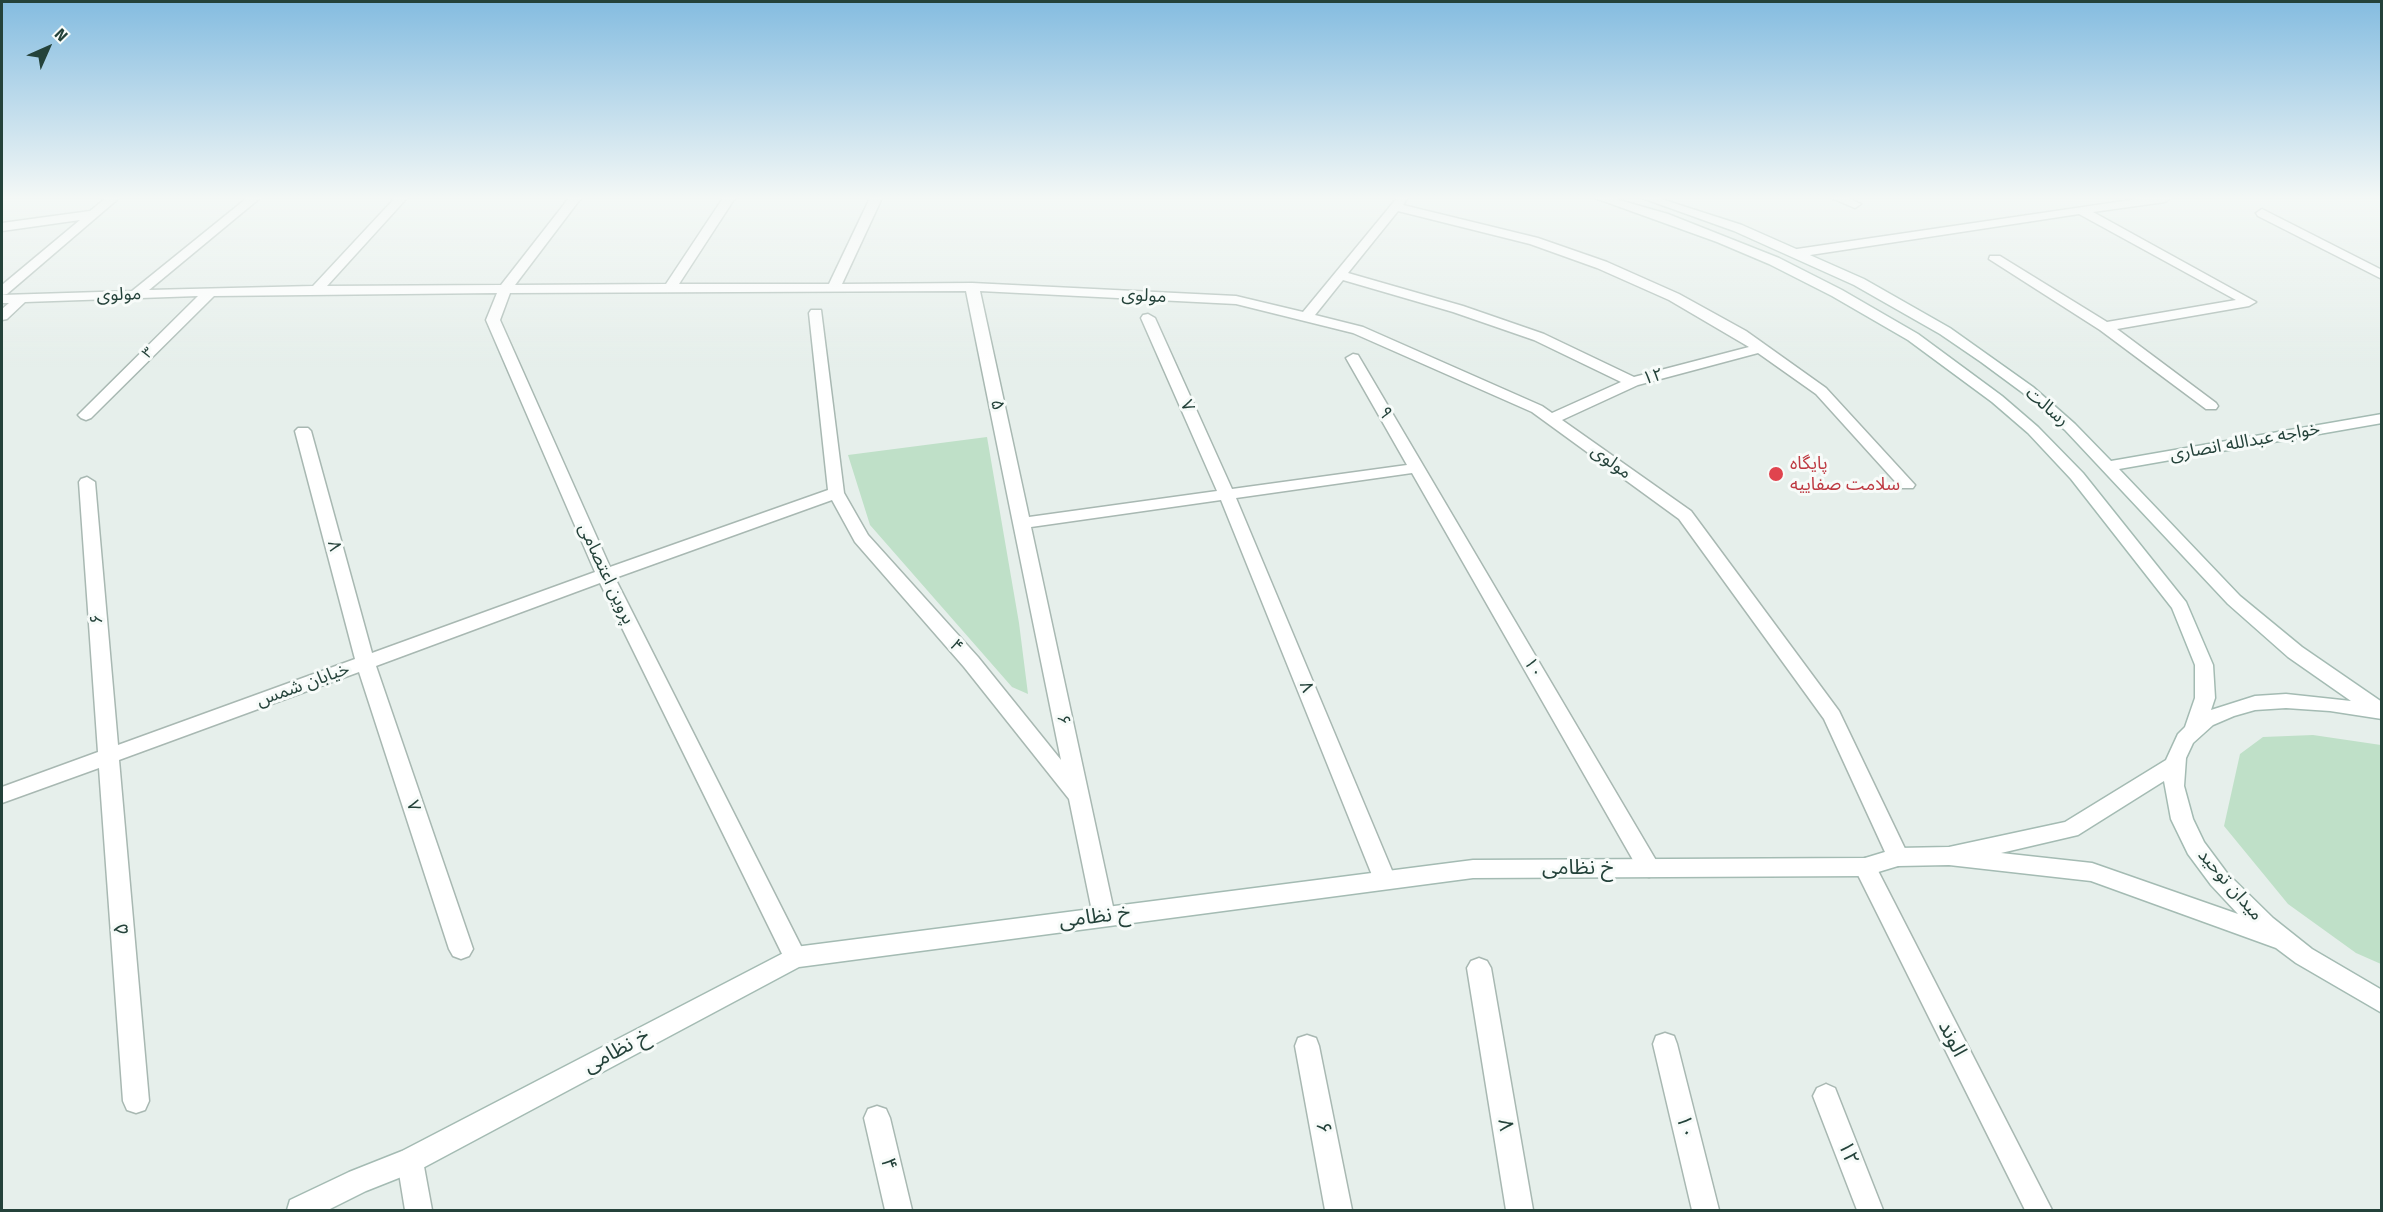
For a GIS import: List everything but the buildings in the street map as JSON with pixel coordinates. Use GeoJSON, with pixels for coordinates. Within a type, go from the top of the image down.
{"type":"FeatureCollection","features":[{"type":"Feature","properties":{"kind":"street"},"geometry":{"type":"LineString","coordinates":[[2,291],[45,255]]}},
{"type":"Feature","properties":{"kind":"street"},"geometry":{"type":"LineString","coordinates":[[135,295],[185,255]]}},
{"type":"Feature","properties":{"kind":"street"},"geometry":{"type":"LineString","coordinates":[[316,290],[349,255]]}},
{"type":"Feature","properties":{"kind":"street","name":"پروین اعتصامی"},"geometry":{"type":"LineString","coordinates":[[531,255],[505,289],[493,320],[605,575],[795,957]]}},
{"type":"Feature","properties":{"kind":"street"},"geometry":{"type":"LineString","coordinates":[[670,288],[692,255]]}},
{"type":"Feature","properties":{"kind":"street"},"geometry":{"type":"LineString","coordinates":[[833,288],[849,255]]}},
{"type":"Feature","properties":{"kind":"street"},"geometry":{"type":"LineString","coordinates":[[1306,317],[1357,255]]}},
{"type":"Feature","properties":{"kind":"street"},"geometry":{"type":"LineString","coordinates":[[1574,255],[1602,264],[1674,297],[1741,334],[1821,391],[1907,485]]}},
{"type":"Feature","properties":{"kind":"street","name":"رسالت"},"geometry":{"type":"LineString","coordinates":[[1758,255],[1873,312],[1913,337],[1997,399],[2033,430],[2077,476],[2180,606],[2204,665],[2205,698],[2195,728]]}},
{"type":"Feature","properties":{"kind":"street"},"geometry":{"type":"LineString","coordinates":[[1774,261],[1793,255]]}},
{"type":"Feature","properties":{"kind":"street","name":"رسالت"},"geometry":{"type":"LineString","coordinates":[[1800,255],[1898,303],[1986,359],[2028,390],[2070,427],[2234,600],[2295,652],[2382,713]]}},
{"type":"Feature","properties":{"kind":"street"},"geometry":{"type":"LineString","coordinates":[[2105,327],[2249,302],[2162,255]]}},
{"type":"Feature","properties":{"kind":"street"},"geometry":{"type":"LineString","coordinates":[[2342,255],[2382,275]]}},
{"type":"Feature","properties":{"kind":"street"},"geometry":{"type":"LineString","coordinates":[[1995,259],[2105,327],[2211,406]]}},
{"type":"Feature","properties":{"kind":"street"},"geometry":{"type":"LineString","coordinates":[[1340,275],[1458,309],[1539,337],[1633,382]]}},
{"type":"Feature","properties":{"kind":"street","name":"مولوی"},"geometry":{"type":"LineString","coordinates":[[2,299],[316,290],[972,287],[1236,300],[1358,330],[1537,409],[1685,515],[1832,716],[1898,857]]}},
{"type":"Feature","properties":{"kind":"street","name":"۵"},"geometry":{"type":"LineString","coordinates":[[972,287],[1022,523]]}},
{"type":"Feature","properties":{"kind":"street","name":"۳"},"geometry":{"type":"LineString","coordinates":[[86,415],[210,292]]}},
{"type":"Feature","properties":{"kind":"street"},"geometry":{"type":"LineString","coordinates":[[2,316],[21,299]]}},
{"type":"Feature","properties":{"kind":"street"},"geometry":{"type":"LineString","coordinates":[[816,313],[836,494]]}},
{"type":"Feature","properties":{"kind":"street","name":"۷"},"geometry":{"type":"LineString","coordinates":[[1148,318],[1226,493]]}},
{"type":"Feature","properties":{"kind":"street","name":"۱۲"},"geometry":{"type":"LineString","coordinates":[[1551,419],[1633,382],[1760,348]]}},
{"type":"Feature","properties":{"kind":"street","name":"۹"},"geometry":{"type":"LineString","coordinates":[[1353,358],[1417,468]]}},
{"type":"Feature","properties":{"kind":"street","name":"خواجه عبدالله انصاری"},"geometry":{"type":"LineString","coordinates":[[2108,466],[2382,418]]}},
{"type":"Feature","properties":{"kind":"street","name":"۸"},"geometry":{"type":"LineString","coordinates":[[303,431],[365,662]]}},
{"type":"Feature","properties":{"kind":"street"},"geometry":{"type":"LineString","coordinates":[[1022,523],[1417,468]]}},
{"type":"Feature","properties":{"kind":"street","name":"۱۰"},"geometry":{"type":"LineString","coordinates":[[1417,468],[1649,868]]}},
{"type":"Feature","properties":{"kind":"street","name":"۶"},"geometry":{"type":"LineString","coordinates":[[87,482],[107,756]]}},
{"type":"Feature","properties":{"kind":"street","name":"۸"},"geometry":{"type":"LineString","coordinates":[[1226,493],[1385,880]]}},
{"type":"Feature","properties":{"kind":"street","name":"خیابان شمس"},"geometry":{"type":"LineString","coordinates":[[2,795],[605,575],[836,494]]}},
{"type":"Feature","properties":{"kind":"street","name":"۴"},"geometry":{"type":"LineString","coordinates":[[836,494],[861,538],[971,663],[1079,797]]}},
{"type":"Feature","properties":{"kind":"street","name":"۶"},"geometry":{"type":"LineString","coordinates":[[1022,523],[1104,916]]}},
{"type":"Feature","properties":{"kind":"street","name":"۷"},"geometry":{"type":"LineString","coordinates":[[365,662],[461,950]]}},
{"type":"Feature","properties":{"kind":"street","name":"میدان توحید"},"geometry":{"type":"LineString","coordinates":[[2382,713],[2321,703],[2270,701],[2228,710],[2211,717],[2195,728],[2180,748],[2175,764],[2176,799],[2182,819],[2196,848],[2232,894],[2283,940],[2337,978],[2382,1003]]}},
{"type":"Feature","properties":{"kind":"street","name":"۵"},"geometry":{"type":"LineString","coordinates":[[107,756],[136,1101]]}},
{"type":"Feature","properties":{"kind":"street"},"geometry":{"type":"LineString","coordinates":[[1949,856],[2070,830],[2175,764]]}},
{"type":"Feature","properties":{"kind":"street"},"geometry":{"type":"LineString","coordinates":[[1949,856],[2092,872],[2283,940]]}},
{"type":"Feature","properties":{"kind":"street","name":"خ نظامی"},"geometry":{"type":"LineString","coordinates":[[300,1210],[358,1181],[410,1161],[795,957],[1473,869],[1865,867],[1898,857],[1949,856]]}},
{"type":"Feature","properties":{"kind":"street","name":"الوند"},"geometry":{"type":"LineString","coordinates":[[1865,867],[2039,1210]]}},
{"type":"Feature","properties":{"kind":"street","name":"۸"},"geometry":{"type":"LineString","coordinates":[[1479,968],[1520,1210]]}},
{"type":"Feature","properties":{"kind":"street","name":"۱۰"},"geometry":{"type":"LineString","coordinates":[[1665,1044],[1706,1210]]}},
{"type":"Feature","properties":{"kind":"street","name":"۶"},"geometry":{"type":"LineString","coordinates":[[1306,1046],[1339,1210]]}},
{"type":"Feature","properties":{"kind":"street","name":"۱۲"},"geometry":{"type":"LineString","coordinates":[[1826,1096],[1870,1210]]}},
{"type":"Feature","properties":{"kind":"street","name":"۴"},"geometry":{"type":"LineString","coordinates":[[878,1118],[898,1210]]}},
{"type":"Feature","properties":{"kind":"street"},"geometry":{"type":"LineString","coordinates":[[410,1161],[419,1210]]}},
{"type":"Feature","properties":{"kind":"green space"},"geometry":{"type":"Polygon","coordinates":[[[987,437],[1019,623],[1028,694],[1012,687],[870,525],[848,455],[987,437]]]}},
{"type":"Feature","properties":{"kind":"green space"},"geometry":{"type":"Polygon","coordinates":[[[2313,735],[2381,745],[2381,964],[2356,953],[2288,904],[2224,826],[2240,754],[2263,737],[2313,735]]]}},
{"type":"Feature","properties":{"kind":"place","name":"پایگاه سلامت صفاییه"},"geometry":{"type":"Point","coordinates":[1776,474]}}]}
